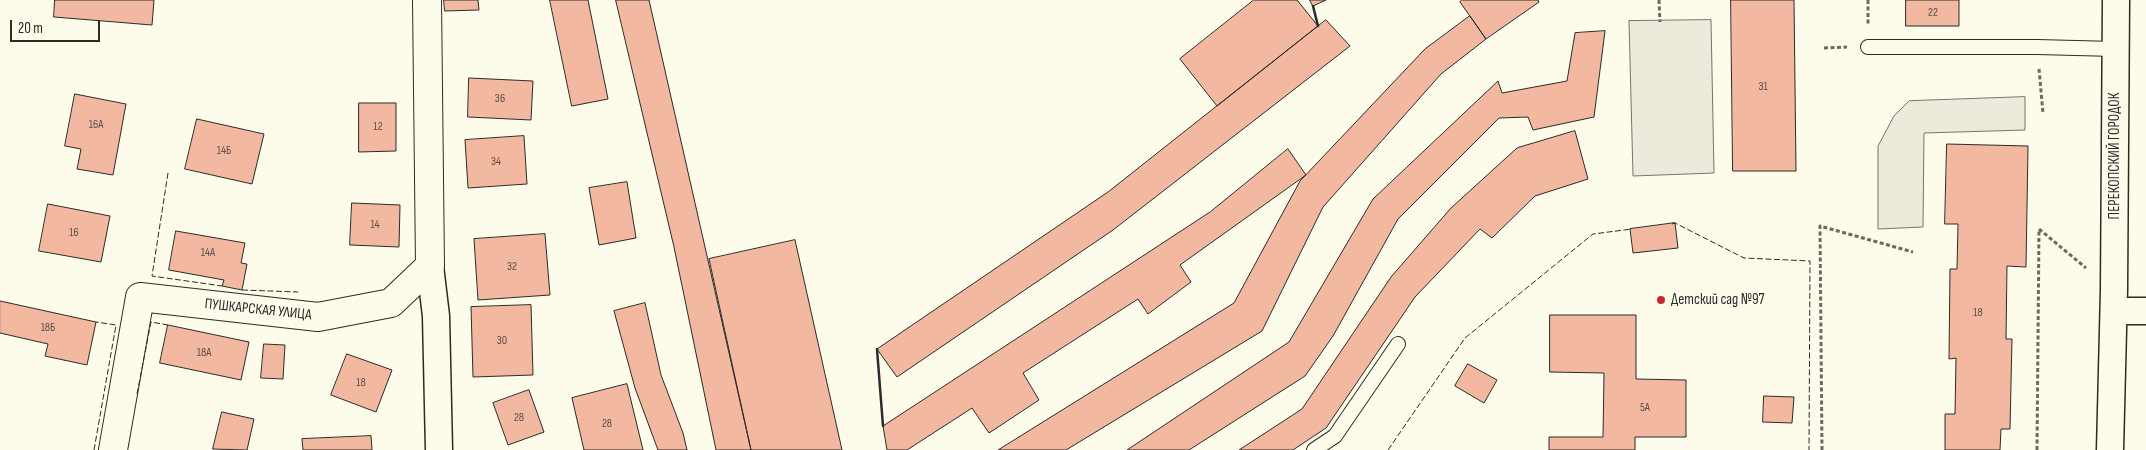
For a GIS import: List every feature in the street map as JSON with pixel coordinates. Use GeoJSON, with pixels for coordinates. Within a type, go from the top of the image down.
{"type":"FeatureCollection","features":[{"type":"Feature","properties":{"kind":"street"},"geometry":{"type":"LineString","coordinates":[[427,0],[430,266],[436,316],[439,450]]}},
{"type":"Feature","properties":{"kind":"street","name":"ПЕРЕКОПСКИЙ ГОРОДОК"},"geometry":{"type":"LineString","coordinates":[[2110,450],[2114,301],[2116,0]]}},
{"type":"Feature","properties":{"kind":"street","name":"ПУШКАРСКАЯ УЛИЦА"},"geometry":{"type":"LineString","coordinates":[[113,450],[140,297],[318,316],[391,303],[430,266]]}},
{"type":"Feature","properties":{"kind":"street"},"geometry":{"type":"LineString","coordinates":[[2114,301],[2146,311]]}},
{"type":"Feature","properties":{"kind":"lane"},"geometry":{"type":"LineString","coordinates":[[1868,47],[2115,49]]}},
{"type":"Feature","properties":{"kind":"lane"},"geometry":{"type":"LineString","coordinates":[[1314,450],[1335,436],[1398,344]]}},
{"type":"Feature","properties":{"kind":"path"},"geometry":{"type":"LineString","coordinates":[[1659,0],[1660,22]]}},
{"type":"Feature","properties":{"kind":"path"},"geometry":{"type":"LineString","coordinates":[[1824,48],[1839,47]]}},
{"type":"Feature","properties":{"kind":"path"},"geometry":{"type":"LineString","coordinates":[[2037,47],[2043,113]]}},
{"type":"Feature","properties":{"kind":"path"},"geometry":{"type":"LineString","coordinates":[[1822,450],[1820,226],[1913,252]]}},
{"type":"Feature","properties":{"kind":"path"},"geometry":{"type":"LineString","coordinates":[[2038,450],[2039,229],[2114,301]]}},
{"type":"Feature","properties":{"kind":"shaded area"},"geometry":{"type":"Polygon","coordinates":[[[1711,20],[1714,173],[1633,176],[1629,21],[1711,20]]]}},
{"type":"Feature","properties":{"kind":"shaded area"},"geometry":{"type":"Polygon","coordinates":[[[2025,97],[2025,130],[1924,133],[1923,227],[1878,229],[1878,146],[1894,116],[1909,101],[2025,97]]]}},
{"type":"Feature","properties":{"kind":"building"},"geometry":{"type":"Polygon","coordinates":[[[55,0],[154,0],[152,25],[54,17],[55,0]]]}},
{"type":"Feature","properties":{"kind":"building"},"geometry":{"type":"Polygon","coordinates":[[[444,0],[478,0],[479,10],[445,11],[444,0]]]}},
{"type":"Feature","properties":{"kind":"building"},"geometry":{"type":"Polygon","coordinates":[[[550,0],[588,0],[608,99],[572,106],[550,0]]]}},
{"type":"Feature","properties":{"kind":"building"},"geometry":{"type":"Polygon","coordinates":[[[616,0],[649,0],[751,450],[716,450],[674,247],[616,0]]]}},
{"type":"Feature","properties":{"kind":"building"},"geometry":{"type":"Polygon","coordinates":[[[1254,0],[1297,0],[1318,26],[1217,106],[1180,59],[1254,0]]]}},
{"type":"Feature","properties":{"kind":"building"},"geometry":{"type":"Polygon","coordinates":[[[1310,0],[1326,0],[1313,6],[1310,0]]]}},
{"type":"Feature","properties":{"kind":"building"},"geometry":{"type":"Polygon","coordinates":[[[1462,0],[1538,0],[1539,2],[1486,39],[1460,2],[1462,0]]]}},
{"type":"Feature","properties":{"kind":"building"},"geometry":{"type":"Polygon","coordinates":[[[1731,0],[1794,0],[1796,171],[1733,171],[1731,0]]]}},
{"type":"Feature","properties":{"kind":"building"},"geometry":{"type":"Polygon","coordinates":[[[1906,0],[1959,0],[1959,26],[1906,26],[1906,0]]]}},
{"type":"Feature","properties":{"kind":"building"},"geometry":{"type":"Polygon","coordinates":[[[1470,16],[1486,39],[1441,74],[1323,207],[1262,331],[1066,450],[998,450],[1234,303],[1300,181],[1425,49],[1470,16]]]}},
{"type":"Feature","properties":{"kind":"building"},"geometry":{"type":"Polygon","coordinates":[[[1326,20],[1350,46],[1113,230],[897,377],[877,349],[1108,192],[1326,20]]]}},
{"type":"Feature","properties":{"kind":"building"},"geometry":{"type":"Polygon","coordinates":[[[1605,31],[1594,117],[1533,130],[1528,117],[1499,118],[1398,219],[1333,336],[1305,376],[1189,450],[1127,450],[1289,342],[1373,199],[1498,81],[1502,93],[1567,81],[1575,33],[1605,31]]]}},
{"type":"Feature","properties":{"kind":"building"},"geometry":{"type":"Polygon","coordinates":[[[469,78],[533,81],[531,120],[468,117],[469,78]]]}},
{"type":"Feature","properties":{"kind":"building"},"geometry":{"type":"Polygon","coordinates":[[[75,94],[126,104],[113,175],[77,169],[81,149],[65,146],[75,94]]]}},
{"type":"Feature","properties":{"kind":"building"},"geometry":{"type":"Polygon","coordinates":[[[359,103],[396,103],[396,151],[359,152],[359,103]]]}},
{"type":"Feature","properties":{"kind":"building"},"geometry":{"type":"Polygon","coordinates":[[[197,119],[264,134],[252,184],[185,169],[197,119]]]}},
{"type":"Feature","properties":{"kind":"building"},"geometry":{"type":"Polygon","coordinates":[[[1575,131],[1588,179],[1535,196],[1492,238],[1480,229],[1415,297],[1326,428],[1293,450],[1239,450],[1302,409],[1391,277],[1451,208],[1517,148],[1575,131]]]}},
{"type":"Feature","properties":{"kind":"building"},"geometry":{"type":"Polygon","coordinates":[[[524,136],[527,184],[468,188],[465,140],[524,136]]]}},
{"type":"Feature","properties":{"kind":"building"},"geometry":{"type":"Polygon","coordinates":[[[1947,144],[2028,146],[2026,267],[2007,266],[2006,339],[2012,339],[2010,429],[2001,429],[2000,450],[1945,450],[1945,414],[1955,414],[1956,358],[1949,359],[1950,269],[1957,269],[1958,224],[1945,224],[1947,144]]]}},
{"type":"Feature","properties":{"kind":"building"},"geometry":{"type":"Polygon","coordinates":[[[1288,149],[1306,175],[1180,265],[1191,282],[1148,314],[1138,299],[1023,373],[1039,400],[989,433],[972,408],[907,450],[887,450],[883,426],[1210,212],[1288,149]]]}},
{"type":"Feature","properties":{"kind":"building"},"geometry":{"type":"Polygon","coordinates":[[[627,182],[636,238],[599,245],[589,188],[627,182]]]}},
{"type":"Feature","properties":{"kind":"building"},"geometry":{"type":"Polygon","coordinates":[[[352,203],[400,205],[399,247],[350,245],[352,203]]]}},
{"type":"Feature","properties":{"kind":"building"},"geometry":{"type":"Polygon","coordinates":[[[48,204],[110,216],[101,262],[39,251],[48,204]]]}},
{"type":"Feature","properties":{"kind":"building"},"geometry":{"type":"Polygon","coordinates":[[[1675,223],[1678,248],[1633,253],[1630,229],[1675,223]]]}},
{"type":"Feature","properties":{"kind":"building"},"geometry":{"type":"Polygon","coordinates":[[[176,231],[245,243],[241,263],[247,264],[242,290],[222,286],[224,280],[169,270],[176,231]]]}},
{"type":"Feature","properties":{"kind":"building"},"geometry":{"type":"Polygon","coordinates":[[[545,234],[550,295],[478,300],[474,239],[545,234]]]}},
{"type":"Feature","properties":{"kind":"building"},"geometry":{"type":"Polygon","coordinates":[[[795,240],[842,450],[751,450],[709,259],[795,240]]]}},
{"type":"Feature","properties":{"kind":"building"},"geometry":{"type":"Polygon","coordinates":[[[0,301],[96,322],[87,365],[45,356],[48,344],[0,333],[0,301]]]}},
{"type":"Feature","properties":{"kind":"building"},"geometry":{"type":"Polygon","coordinates":[[[645,303],[661,375],[683,433],[687,450],[658,450],[635,388],[614,311],[645,303]]]}},
{"type":"Feature","properties":{"kind":"building"},"geometry":{"type":"Polygon","coordinates":[[[531,305],[533,375],[473,377],[471,307],[531,305]]]}},
{"type":"Feature","properties":{"kind":"building"},"geometry":{"type":"Polygon","coordinates":[[[1550,315],[1636,315],[1636,379],[1686,380],[1686,437],[1635,437],[1635,450],[1549,450],[1549,437],[1603,437],[1604,373],[1550,372],[1550,315]]]}},
{"type":"Feature","properties":{"kind":"building"},"geometry":{"type":"Polygon","coordinates":[[[168,325],[249,342],[241,380],[160,363],[168,325]]]}},
{"type":"Feature","properties":{"kind":"building"},"geometry":{"type":"Polygon","coordinates":[[[264,344],[285,345],[283,379],[261,378],[264,344]]]}},
{"type":"Feature","properties":{"kind":"building"},"geometry":{"type":"Polygon","coordinates":[[[347,354],[392,370],[376,412],[331,395],[347,354]]]}},
{"type":"Feature","properties":{"kind":"building"},"geometry":{"type":"Polygon","coordinates":[[[1468,364],[1497,380],[1484,403],[1455,386],[1468,364]]]}},
{"type":"Feature","properties":{"kind":"building"},"geometry":{"type":"Polygon","coordinates":[[[627,384],[643,450],[584,450],[572,398],[627,384]]]}},
{"type":"Feature","properties":{"kind":"building"},"geometry":{"type":"Polygon","coordinates":[[[529,390],[544,432],[508,445],[493,403],[529,390]]]}},
{"type":"Feature","properties":{"kind":"building"},"geometry":{"type":"Polygon","coordinates":[[[1764,396],[1794,397],[1792,423],[1763,422],[1764,396]]]}},
{"type":"Feature","properties":{"kind":"building"},"geometry":{"type":"Polygon","coordinates":[[[222,412],[254,419],[247,450],[213,449],[222,412]]]}},
{"type":"Feature","properties":{"kind":"building"},"geometry":{"type":"Polygon","coordinates":[[[371,436],[372,450],[303,450],[302,439],[371,436]]]}},
{"type":"Feature","properties":{"kind":"fence"},"geometry":{"type":"LineString","coordinates":[[168,173],[152,276],[222,286]]}},
{"type":"Feature","properties":{"kind":"fence"},"geometry":{"type":"LineString","coordinates":[[1672,224],[1675,223],[1744,258],[1810,261],[1809,450]]}},
{"type":"Feature","properties":{"kind":"fence"},"geometry":{"type":"LineString","coordinates":[[1388,450],[1465,338],[1593,234],[1632,229]]}},
{"type":"Feature","properties":{"kind":"fence"},"geometry":{"type":"LineString","coordinates":[[242,290],[298,292]]}},
{"type":"Feature","properties":{"kind":"fence"},"geometry":{"type":"LineString","coordinates":[[94,450],[116,325],[96,322]]}},
{"type":"Feature","properties":{"kind":"fence"},"geometry":{"type":"LineString","coordinates":[[137,394],[151,322],[168,325]]}},
{"type":"Feature","properties":{"kind":"wall"},"geometry":{"type":"LineString","coordinates":[[1313,6],[1318,26]]}},
{"type":"Feature","properties":{"kind":"wall"},"geometry":{"type":"LineString","coordinates":[[877,349],[883,426]]}},
{"type":"Feature","properties":{"kind":"place","name":"Детский сад №97"},"geometry":{"type":"Point","coordinates":[1661,300]}}]}
